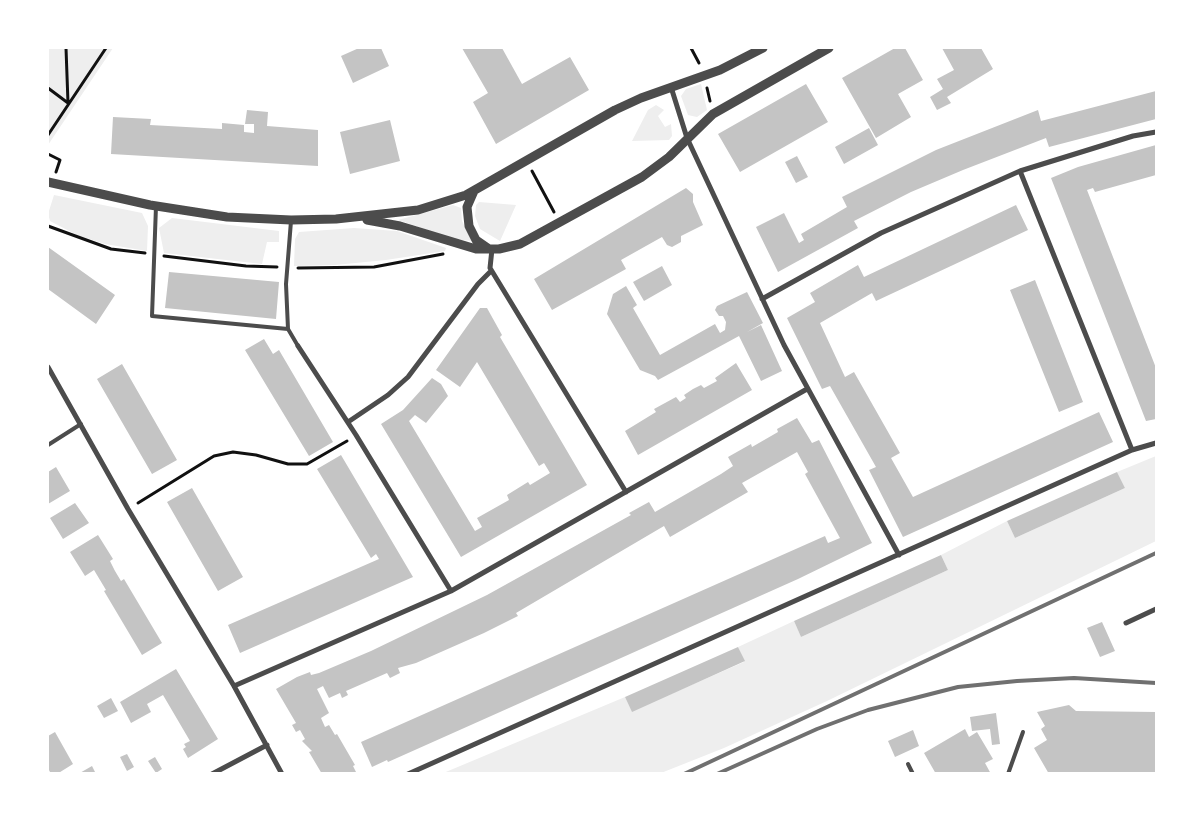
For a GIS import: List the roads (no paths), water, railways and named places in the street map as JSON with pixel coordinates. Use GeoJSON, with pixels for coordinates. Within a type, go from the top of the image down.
{"type":"FeatureCollection","features":[{"type":"Feature","properties":{"kind":"street"},"geometry":{"type":"LineString","coordinates":[[48,182],[156,206],[227,217],[291,220],[357,218],[432,206],[474,191],[526,159],[615,110],[720,70],[763,48]]}},
{"type":"Feature","properties":{"kind":"street"},"geometry":{"type":"LineString","coordinates":[[357,218],[400,226],[465,247],[492,249],[520,244],[642,177],[669,156],[713,114],[829,48]]}},
{"type":"Feature","properties":{"kind":"street"},"geometry":{"type":"LineString","coordinates":[[671,88],[688,138],[762,299],[807,389],[899,555]]}},
{"type":"Feature","properties":{"kind":"street"},"geometry":{"type":"LineString","coordinates":[[762,299],[881,232],[1020,171],[1133,136],[1156,132]]}},
{"type":"Feature","properties":{"kind":"street"},"geometry":{"type":"LineString","coordinates":[[1020,171],[1132,450]]}},
{"type":"Feature","properties":{"kind":"street"},"geometry":{"type":"LineString","coordinates":[[474,191],[466,207],[469,226],[476,240],[484,247],[492,249]]}},
{"type":"Feature","properties":{"kind":"street"},"geometry":{"type":"LineString","coordinates":[[492,249],[490,265],[492,271],[626,492]]}},
{"type":"Feature","properties":{"kind":"street"},"geometry":{"type":"LineString","coordinates":[[348,422],[388,395],[408,377],[478,284],[492,271]]}},
{"type":"Feature","properties":{"kind":"street"},"geometry":{"type":"LineString","coordinates":[[298,346],[348,422],[451,590]]}},
{"type":"Feature","properties":{"kind":"street"},"geometry":{"type":"LineString","coordinates":[[48,367],[128,509],[234,686],[282,774]]}},
{"type":"Feature","properties":{"kind":"street"},"geometry":{"type":"LineString","coordinates":[[234,686],[451,590],[807,389]]}},
{"type":"Feature","properties":{"kind":"street"},"geometry":{"type":"LineString","coordinates":[[408,774],[1132,450],[1156,443]]}},
{"type":"Feature","properties":{"kind":"street"},"geometry":{"type":"LineString","coordinates":[[1126,623],[1156,608]]}},
{"type":"Feature","properties":{"kind":"street"},"geometry":{"type":"LineString","coordinates":[[212,774],[267,745]]}},
{"type":"Feature","properties":{"kind":"lane"},"geometry":{"type":"LineString","coordinates":[[156,206],[156,255],[152,316],[288,329]]}},
{"type":"Feature","properties":{"kind":"lane"},"geometry":{"type":"LineString","coordinates":[[291,220],[286,307],[288,329],[298,346]]}},
{"type":"Feature","properties":{"kind":"lane"},"geometry":{"type":"LineString","coordinates":[[48,445],[81,424]]}},
{"type":"Feature","properties":{"kind":"lane"},"geometry":{"type":"LineString","coordinates":[[1008,774],[1023,732]]}},
{"type":"Feature","properties":{"kind":"lane"},"geometry":{"type":"LineString","coordinates":[[908,764],[913,774]]}},
{"type":"Feature","properties":{"kind":"railway"},"geometry":{"type":"LineString","coordinates":[[684,774],[1156,553]]}},
{"type":"Feature","properties":{"kind":"railway"},"geometry":{"type":"LineString","coordinates":[[717,774],[817,729],[868,710],[958,687],[1074,678],[1156,683]]}}]}
